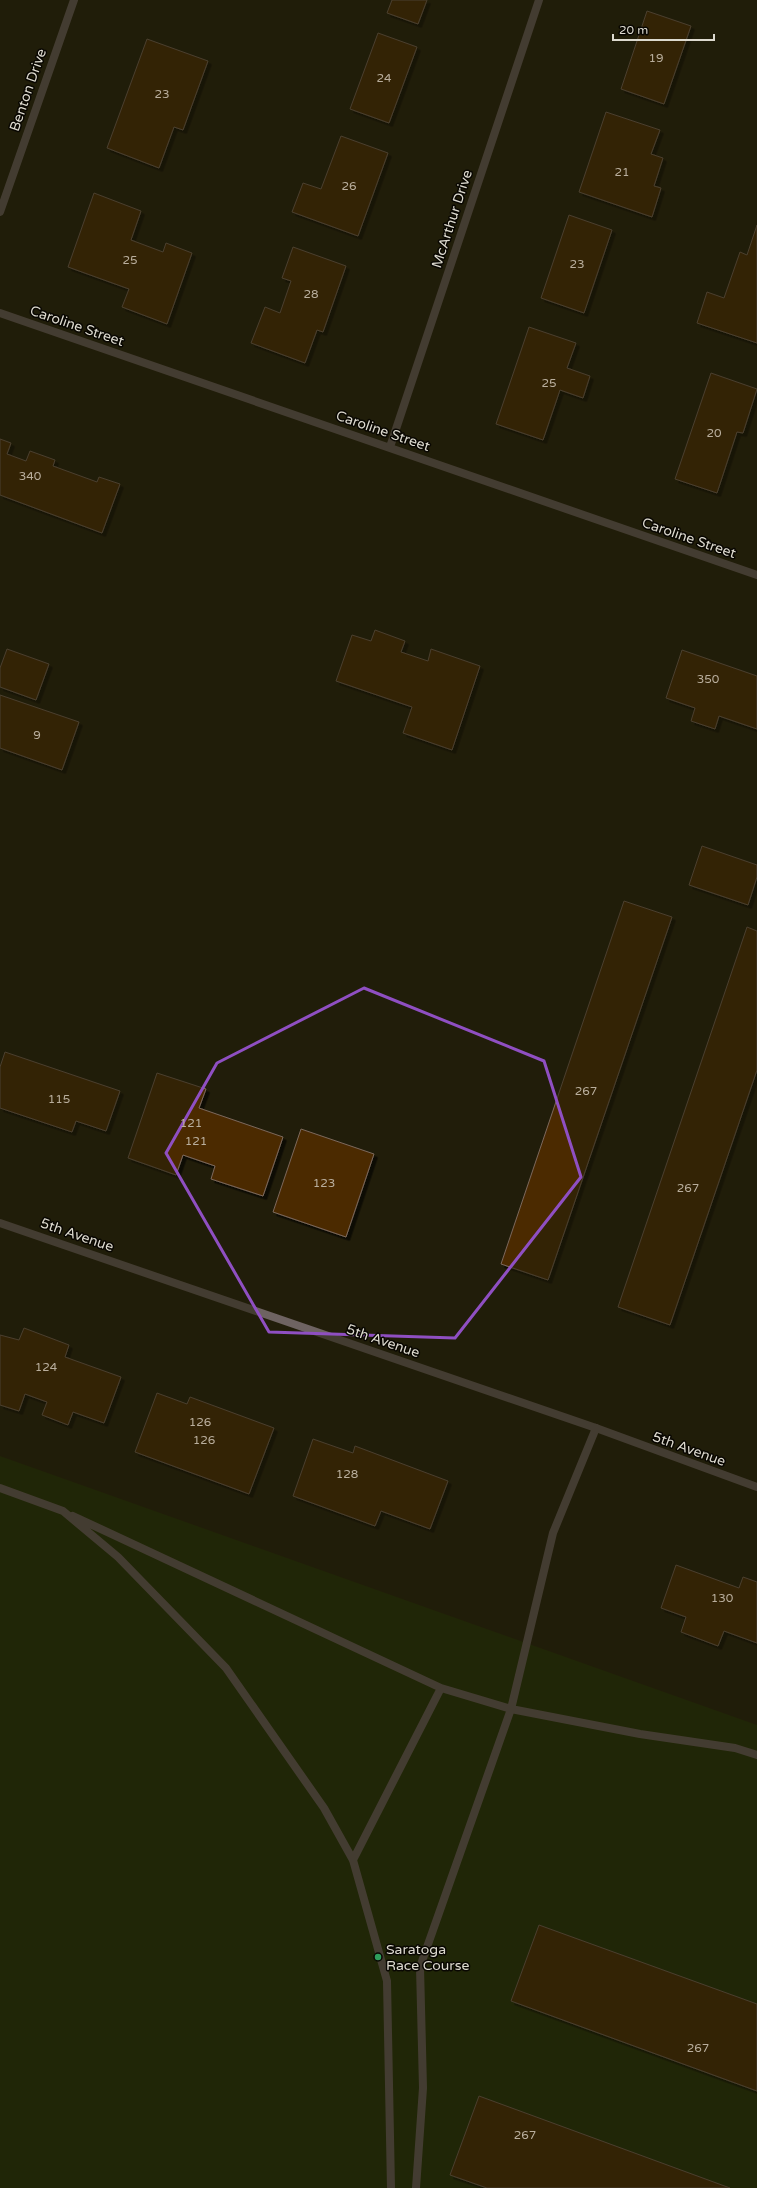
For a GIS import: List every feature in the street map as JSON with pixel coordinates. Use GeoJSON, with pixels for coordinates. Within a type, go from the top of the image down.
{"type":"FeatureCollection","features":[{"type":"Feature","properties":{"kind":"street","name":"Benton Drive"},"geometry":{"type":"LineString","coordinates":[[0,212],[74,0]]}},
{"type":"Feature","properties":{"kind":"street","name":"McArthur Drive"},"geometry":{"type":"LineString","coordinates":[[390,447],[539,0]]}},
{"type":"Feature","properties":{"kind":"street","name":"Caroline Street"},"geometry":{"type":"LineString","coordinates":[[0,313],[757,575]]}},
{"type":"Feature","properties":{"kind":"street","name":"5th Avenue"},"geometry":{"type":"LineString","coordinates":[[0,1223],[596,1428],[757,1487]]}},
{"type":"Feature","properties":{"kind":"street"},"geometry":{"type":"LineString","coordinates":[[416,2188],[423,2088],[420,1967],[511,1709],[553,1533],[596,1428]]}},
{"type":"Feature","properties":{"kind":"street"},"geometry":{"type":"LineString","coordinates":[[0,1488],[63,1511],[441,1688],[511,1709],[640,1734],[735,1748],[757,1756]]}},
{"type":"Feature","properties":{"kind":"street"},"geometry":{"type":"LineString","coordinates":[[63,1511],[118,1557],[226,1668],[324,1808],[353,1860],[387,1981],[391,2188]]}},
{"type":"Feature","properties":{"kind":"street"},"geometry":{"type":"LineString","coordinates":[[353,1860],[441,1688]]}},
{"type":"Feature","properties":{"kind":"highlighted area"},"geometry":{"type":"Polygon","coordinates":[[[364,988],[544,1061],[581,1177],[455,1338],[269,1332],[166,1153],[217,1063],[364,988]]]}},
{"type":"Feature","properties":{"kind":"green space","name":"Saratoga Race Course"},"geometry":{"type":"Polygon","coordinates":[[[0,1456],[757,1725],[757,2188],[0,2188],[0,1456]]]}},
{"type":"Feature","properties":{"kind":"building"},"geometry":{"type":"Polygon","coordinates":[[[392,0],[427,0],[418,24],[387,13],[392,0]]]}},
{"type":"Feature","properties":{"kind":"building"},"geometry":{"type":"Polygon","coordinates":[[[647,11],[691,26],[664,104],[621,89],[647,11]]]}},
{"type":"Feature","properties":{"kind":"building"},"geometry":{"type":"Polygon","coordinates":[[[378,33],[417,47],[389,123],[350,109],[378,33]]]}},
{"type":"Feature","properties":{"kind":"building"},"geometry":{"type":"Polygon","coordinates":[[[147,39],[208,61],[183,130],[174,127],[159,168],[107,148],[147,39]]]}},
{"type":"Feature","properties":{"kind":"building"},"geometry":{"type":"Polygon","coordinates":[[[606,112],[660,130],[651,154],[663,158],[654,186],[661,188],[652,217],[579,192],[606,112]]]}},
{"type":"Feature","properties":{"kind":"building"},"geometry":{"type":"Polygon","coordinates":[[[341,136],[388,153],[358,236],[292,212],[303,183],[321,189],[341,136]]]}},
{"type":"Feature","properties":{"kind":"building"},"geometry":{"type":"Polygon","coordinates":[[[94,193],[141,211],[131,240],[163,252],[166,243],[192,253],[167,324],[122,307],[129,289],[68,267],[94,193]]]}},
{"type":"Feature","properties":{"kind":"building"},"geometry":{"type":"Polygon","coordinates":[[[569,215],[612,230],[584,313],[541,298],[569,215]]]}},
{"type":"Feature","properties":{"kind":"building"},"geometry":{"type":"Polygon","coordinates":[[[757,225],[757,343],[697,323],[707,292],[724,298],[740,252],[747,255],[757,225]]]}},
{"type":"Feature","properties":{"kind":"building"},"geometry":{"type":"Polygon","coordinates":[[[293,247],[346,266],[323,332],[317,330],[305,363],[251,343],[265,307],[280,313],[291,281],[282,278],[293,247]]]}},
{"type":"Feature","properties":{"kind":"building"},"geometry":{"type":"Polygon","coordinates":[[[529,327],[576,343],[567,368],[590,376],[583,398],[560,390],[543,440],[496,424],[529,327]]]}},
{"type":"Feature","properties":{"kind":"building"},"geometry":{"type":"Polygon","coordinates":[[[711,373],[757,389],[743,433],[737,432],[717,493],[675,479],[711,373]]]}},
{"type":"Feature","properties":{"kind":"building"},"geometry":{"type":"Polygon","coordinates":[[[0,439],[11,443],[7,454],[26,461],[30,451],[55,460],[53,466],[97,482],[99,477],[120,484],[102,533],[0,495],[0,439]]]}},
{"type":"Feature","properties":{"kind":"building"},"geometry":{"type":"Polygon","coordinates":[[[375,630],[405,641],[401,652],[428,661],[431,649],[480,666],[452,750],[403,733],[412,707],[336,681],[352,635],[371,641],[375,630]]]}},
{"type":"Feature","properties":{"kind":"building"},"geometry":{"type":"Polygon","coordinates":[[[7,649],[49,664],[36,700],[0,687],[0,668],[7,649]]]}},
{"type":"Feature","properties":{"kind":"building"},"geometry":{"type":"Polygon","coordinates":[[[682,650],[757,676],[757,729],[719,716],[715,729],[691,721],[695,708],[666,698],[682,650]]]}},
{"type":"Feature","properties":{"kind":"building"},"geometry":{"type":"Polygon","coordinates":[[[0,695],[79,722],[62,770],[0,748],[0,695]]]}},
{"type":"Feature","properties":{"kind":"building"},"geometry":{"type":"Polygon","coordinates":[[[702,846],[757,865],[757,877],[748,905],[689,885],[702,846]]]}},
{"type":"Feature","properties":{"kind":"building"},"geometry":{"type":"Polygon","coordinates":[[[624,901],[672,917],[548,1280],[501,1264],[624,901]]]}},
{"type":"Feature","properties":{"kind":"building"},"geometry":{"type":"Polygon","coordinates":[[[747,927],[757,931],[757,1070],[670,1325],[618,1307],[747,927]]]}},
{"type":"Feature","properties":{"kind":"building"},"geometry":{"type":"Polygon","coordinates":[[[5,1052],[120,1091],[106,1131],[76,1121],[72,1132],[0,1108],[0,1067],[5,1052]]]}},
{"type":"Feature","properties":{"kind":"building"},"geometry":{"type":"Polygon","coordinates":[[[157,1073],[206,1089],[199,1108],[283,1137],[263,1196],[211,1179],[215,1166],[183,1155],[176,1175],[128,1158],[157,1073]]]}},
{"type":"Feature","properties":{"kind":"building"},"geometry":{"type":"Polygon","coordinates":[[[301,1129],[374,1154],[346,1237],[273,1212],[301,1129]]]}},
{"type":"Feature","properties":{"kind":"building"},"geometry":{"type":"Polygon","coordinates":[[[24,1328],[69,1345],[65,1357],[121,1377],[104,1423],[73,1412],[68,1425],[42,1415],[47,1402],[25,1394],[19,1411],[0,1405],[0,1335],[19,1340],[24,1328]]]}},
{"type":"Feature","properties":{"kind":"building"},"geometry":{"type":"Polygon","coordinates":[[[157,1393],[187,1404],[190,1397],[274,1428],[249,1494],[135,1452],[157,1393]]]}},
{"type":"Feature","properties":{"kind":"building"},"geometry":{"type":"Polygon","coordinates":[[[313,1439],[353,1453],[355,1446],[448,1481],[430,1529],[381,1511],[375,1526],[293,1496],[313,1439]]]}},
{"type":"Feature","properties":{"kind":"building"},"geometry":{"type":"Polygon","coordinates":[[[676,1565],[739,1588],[743,1577],[757,1582],[757,1643],[724,1631],[718,1646],[681,1632],[686,1617],[661,1608],[676,1565]]]}},
{"type":"Feature","properties":{"kind":"building"},"geometry":{"type":"Polygon","coordinates":[[[539,1925],[757,2004],[757,2091],[511,2001],[539,1925]]]}},
{"type":"Feature","properties":{"kind":"building"},"geometry":{"type":"Polygon","coordinates":[[[479,2096],[730,2188],[487,2188],[450,2175],[479,2096]]]}},
{"type":"Feature","properties":{"kind":"place","name":"Saratoga Race Course"},"geometry":{"type":"Point","coordinates":[378,1957]}}]}
